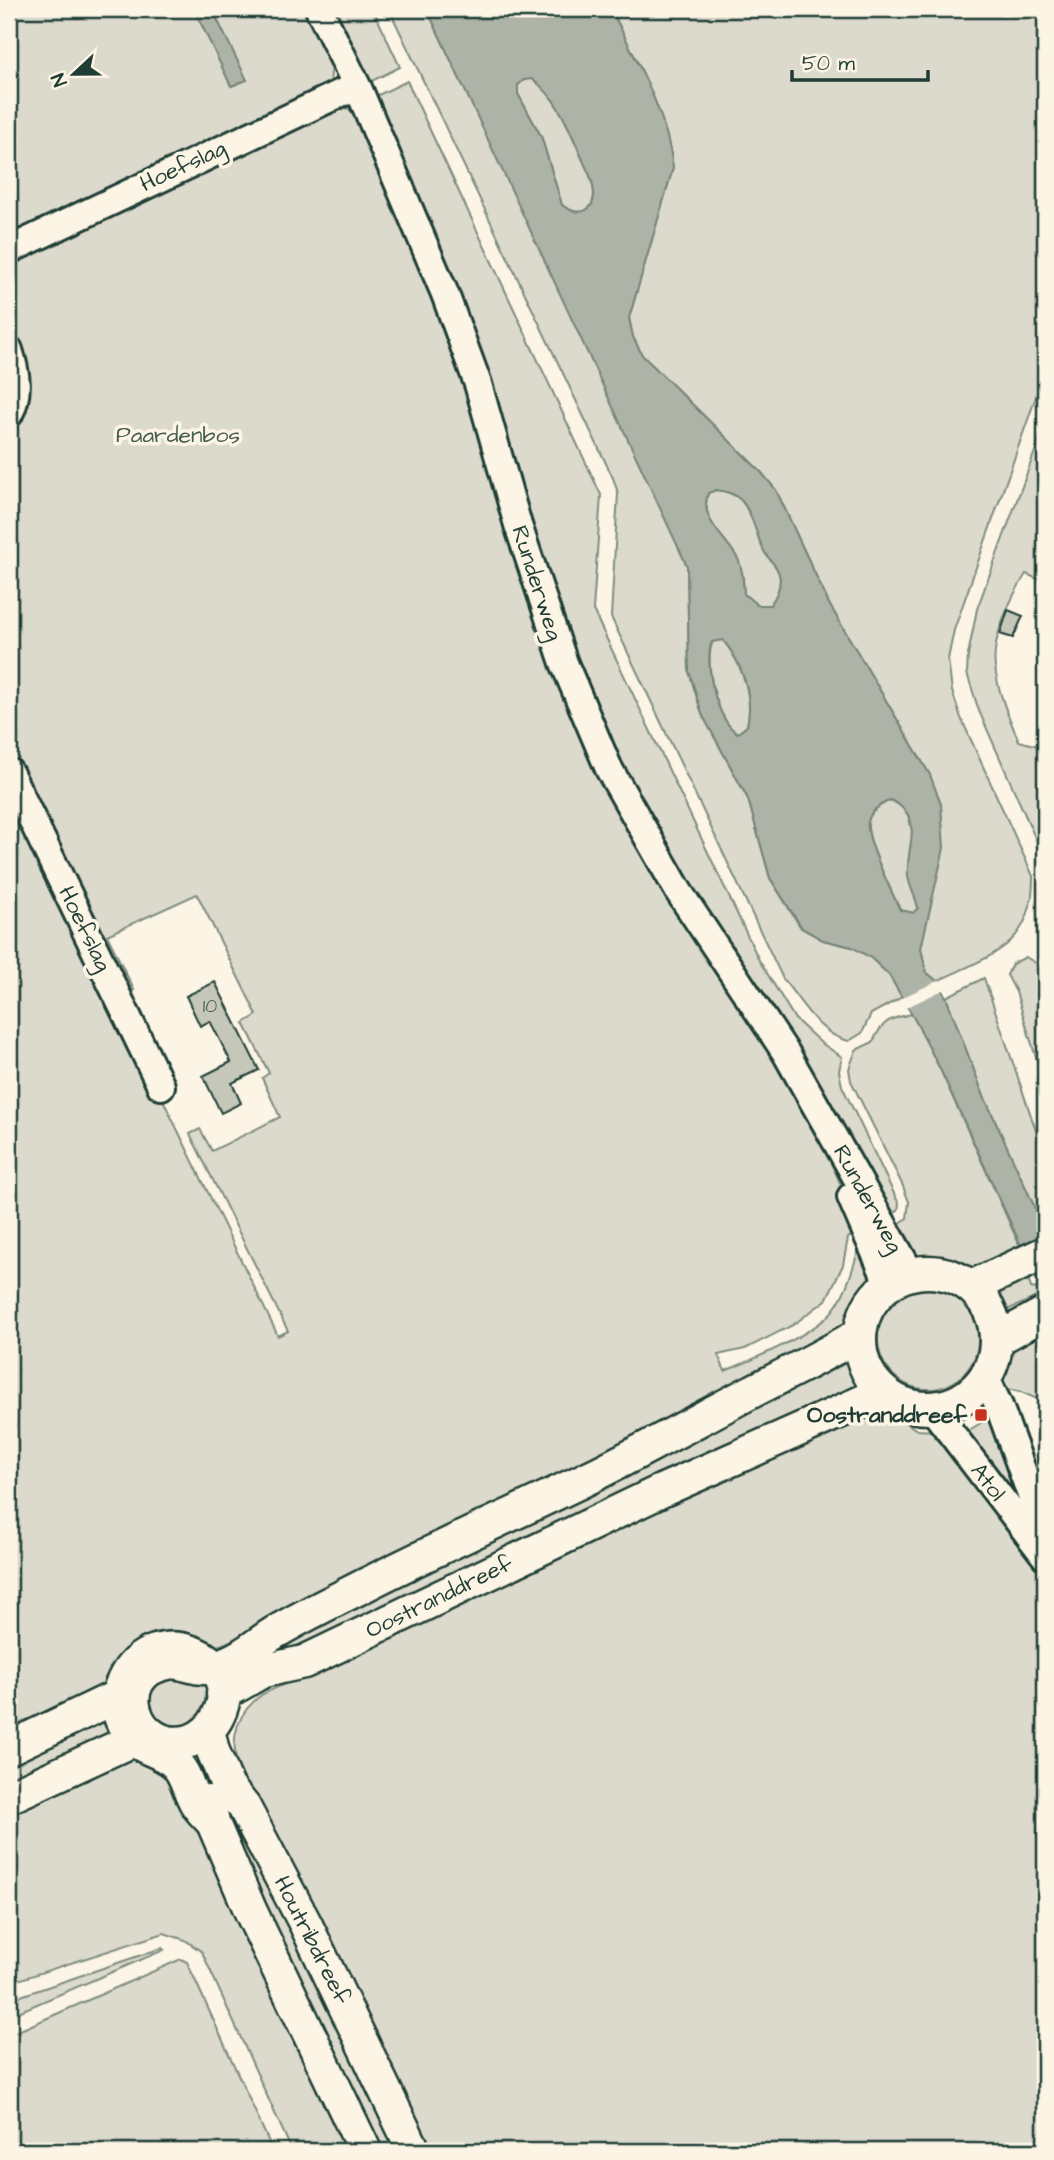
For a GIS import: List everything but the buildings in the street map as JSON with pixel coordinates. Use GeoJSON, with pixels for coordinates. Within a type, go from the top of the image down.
{"type":"FeatureCollection","features":[{"type":"Feature","properties":{"kind":"main road"},"geometry":{"type":"LineString","coordinates":[[971,1287],[1036,1257]]}},
{"type":"Feature","properties":{"kind":"main road"},"geometry":{"type":"LineString","coordinates":[[942,1274],[971,1287],[989,1311],[996,1340],[991,1365],[975,1389],[962,1399],[932,1408],[898,1401],[884,1392],[865,1365],[860,1334],[867,1311],[880,1292],[900,1279],[942,1274]]}},
{"type":"Feature","properties":{"kind":"main road"},"geometry":{"type":"LineString","coordinates":[[996,1340],[1045,1313]]}},
{"type":"Feature","properties":{"kind":"main road","name":"Oostranddreef"},"geometry":{"type":"LineString","coordinates":[[214,1673],[251,1638],[272,1634],[369,1583],[592,1476],[860,1334]]}},
{"type":"Feature","properties":{"kind":"main road","name":"Oostranddreef"},"geometry":{"type":"LineString","coordinates":[[214,1673],[264,1671],[304,1662],[648,1497],[884,1392]]}},
{"type":"Feature","properties":{"kind":"main road"},"geometry":{"type":"LineString","coordinates":[[9,1797],[155,1743],[195,1739],[208,1730],[220,1712],[214,1673],[190,1651],[169,1647],[148,1653],[131,1667],[118,1696],[122,1722],[155,1743]]}},
{"type":"Feature","properties":{"kind":"main road"},"geometry":{"type":"LineString","coordinates":[[155,1743],[140,1723],[133,1704],[133,1694],[144,1674],[164,1663],[172,1662],[214,1673]]}},
{"type":"Feature","properties":{"kind":"main road"},"geometry":{"type":"LineString","coordinates":[[244,1807],[225,1748],[229,1727],[242,1700],[248,1694],[304,1662]]}},
{"type":"Feature","properties":{"kind":"main road"},"geometry":{"type":"LineString","coordinates":[[9,1748],[118,1696]]}},
{"type":"Feature","properties":{"kind":"main road","name":"Houtribdreef"},"geometry":{"type":"LineString","coordinates":[[208,1730],[218,1765],[228,1787],[244,1807],[306,1925],[414,2151]]}},
{"type":"Feature","properties":{"kind":"main road","name":"Houtribdreef"},"geometry":{"type":"LineString","coordinates":[[155,1743],[195,1768],[208,1799],[213,1823],[268,1950],[365,2151]]}},
{"type":"Feature","properties":{"kind":"street","name":"Runderweg"},"geometry":{"type":"LineString","coordinates":[[319,9],[359,90],[449,306],[478,384],[518,525],[564,663],[608,768],[679,892],[786,1052],[826,1123],[838,1166],[900,1279]]}},
{"type":"Feature","properties":{"kind":"street","name":"Hoefslag"},"geometry":{"type":"LineString","coordinates":[[9,250],[343,92],[359,90]]}},
{"type":"Feature","properties":{"kind":"street"},"geometry":{"type":"LineString","coordinates":[[9,351],[16,382],[16,396],[9,414]]}},
{"type":"Feature","properties":{"kind":"street","name":"Hoefslag"},"geometry":{"type":"LineString","coordinates":[[9,772],[161,1086]]}},
{"type":"Feature","properties":{"kind":"street","name":"Atol"},"geometry":{"type":"LineString","coordinates":[[985,1376],[999,1406],[1045,1534]]}},
{"type":"Feature","properties":{"kind":"street","name":"Atol"},"geometry":{"type":"LineString","coordinates":[[932,1408],[1045,1556]]}},
{"type":"Feature","properties":{"kind":"green space"},"geometry":{"type":"Polygon","coordinates":[[[9,9],[194,9],[232,86],[246,80],[212,9],[306,9],[332,64],[330,84],[9,243],[9,9]]]}},
{"type":"Feature","properties":{"kind":"green space"},"geometry":{"type":"Polygon","coordinates":[[[332,9],[373,9],[400,67],[366,84],[332,9]]]}},
{"type":"Feature","properties":{"kind":"green space"},"geometry":{"type":"Polygon","coordinates":[[[389,9],[427,9],[675,535],[687,566],[689,671],[702,714],[748,799],[770,878],[801,928],[823,940],[852,947],[871,958],[889,975],[902,997],[871,1014],[862,1033],[849,1041],[838,1038],[820,1025],[783,979],[611,617],[618,493],[613,478],[389,9]]]}},
{"type":"Feature","properties":{"kind":"green space"},"geometry":{"type":"Polygon","coordinates":[[[611,9],[1045,9],[1045,371],[954,630],[948,659],[952,691],[961,718],[1033,876],[1031,900],[1018,933],[1006,945],[992,955],[937,981],[926,972],[921,948],[927,916],[930,775],[829,604],[776,490],[642,355],[633,337],[629,318],[673,168],[670,147],[657,106],[611,9]]]}},
{"type":"Feature","properties":{"kind":"green space"},"geometry":{"type":"Polygon","coordinates":[[[532,78],[557,105],[590,176],[594,194],[593,201],[586,210],[576,211],[562,205],[541,136],[518,94],[518,85],[532,78]]]}},
{"type":"Feature","properties":{"kind":"green space"},"geometry":{"type":"Polygon","coordinates":[[[407,81],[601,495],[593,610],[759,960],[795,1019],[821,1043],[842,1057],[839,1071],[842,1086],[899,1204],[898,1210],[887,1220],[628,781],[584,686],[372,98],[407,81]]]}},
{"type":"Feature","properties":{"kind":"green space","name":"Paardenbos"},"geometry":{"type":"Polygon","coordinates":[[[348,108],[358,119],[380,168],[443,324],[548,638],[742,998],[820,1135],[860,1231],[848,1238],[843,1265],[826,1300],[793,1325],[745,1349],[718,1355],[725,1371],[793,1340],[827,1317],[843,1294],[859,1248],[875,1271],[853,1314],[848,1330],[264,1625],[226,1643],[114,1682],[9,1742],[9,784],[278,1336],[288,1331],[190,1134],[200,1129],[212,1151],[280,1117],[262,1078],[269,1073],[244,1023],[257,1015],[197,894],[107,935],[134,990],[123,994],[9,759],[9,257],[230,152],[234,159],[337,110],[348,108]]]}},
{"type":"Feature","properties":{"kind":"green space"},"geometry":{"type":"Polygon","coordinates":[[[1045,424],[1045,582],[1026,574],[1014,594],[999,631],[995,667],[1001,696],[1019,741],[1045,748],[1045,860],[979,711],[967,673],[977,609],[1045,424]]]}},
{"type":"Feature","properties":{"kind":"green space"},"geometry":{"type":"Polygon","coordinates":[[[716,490],[741,500],[764,551],[778,571],[779,587],[770,605],[757,605],[744,594],[743,575],[738,562],[708,514],[708,493],[716,490]]]}},
{"type":"Feature","properties":{"kind":"green space"},"geometry":{"type":"Polygon","coordinates":[[[723,640],[741,670],[749,704],[747,726],[738,733],[724,718],[711,677],[710,650],[713,641],[723,640]]]}},
{"type":"Feature","properties":{"kind":"green space"},"geometry":{"type":"Polygon","coordinates":[[[891,800],[908,814],[913,834],[910,850],[918,908],[914,913],[900,910],[880,866],[868,830],[871,814],[891,800]]]}},
{"type":"Feature","properties":{"kind":"green space"},"geometry":{"type":"Polygon","coordinates":[[[1026,957],[1045,969],[1045,1087],[1016,992],[1007,975],[1012,964],[1026,957]]]}},
{"type":"Feature","properties":{"kind":"green space"},"geometry":{"type":"Polygon","coordinates":[[[984,978],[1045,1157],[1045,1230],[983,1094],[946,997],[984,978]]]}},
{"type":"Feature","properties":{"kind":"green space"},"geometry":{"type":"Polygon","coordinates":[[[912,1014],[941,1071],[1024,1255],[973,1274],[952,1263],[923,1260],[911,1255],[891,1230],[907,1218],[909,1202],[851,1081],[849,1069],[856,1050],[873,1042],[880,1029],[888,1022],[912,1014]]]}},
{"type":"Feature","properties":{"kind":"green space"},"geometry":{"type":"Polygon","coordinates":[[[1028,1278],[1031,1288],[1038,1289],[1041,1295],[1003,1312],[994,1294],[1028,1278]]]}},
{"type":"Feature","properties":{"kind":"green space"},"geometry":{"type":"Polygon","coordinates":[[[928,1289],[947,1292],[964,1303],[975,1320],[978,1339],[975,1358],[964,1375],[947,1386],[928,1389],[909,1386],[892,1375],[881,1358],[878,1339],[881,1320],[892,1303],[909,1292],[928,1289]]]}},
{"type":"Feature","properties":{"kind":"green space"},"geometry":{"type":"Polygon","coordinates":[[[1045,1327],[1045,1397],[1037,1399],[1019,1391],[1000,1388],[1008,1347],[1045,1327]]]}},
{"type":"Feature","properties":{"kind":"green space"},"geometry":{"type":"Polygon","coordinates":[[[850,1361],[860,1384],[234,1677],[289,1639],[850,1361]]]}},
{"type":"Feature","properties":{"kind":"green space"},"geometry":{"type":"Polygon","coordinates":[[[881,1406],[917,1430],[937,1431],[1045,1575],[1045,2151],[426,2151],[238,1766],[235,1735],[247,1708],[263,1694],[650,1511],[881,1406]]]}},
{"type":"Feature","properties":{"kind":"green space"},"geometry":{"type":"Polygon","coordinates":[[[994,1415],[1024,1515],[966,1432],[994,1415]]]}},
{"type":"Feature","properties":{"kind":"green space"},"geometry":{"type":"Polygon","coordinates":[[[172,1676],[207,1683],[209,1691],[202,1715],[189,1726],[182,1728],[171,1727],[153,1718],[147,1697],[154,1685],[172,1676]]]}},
{"type":"Feature","properties":{"kind":"green space"},"geometry":{"type":"Polygon","coordinates":[[[108,1710],[115,1731],[9,1792],[9,1754],[108,1710]]]}},
{"type":"Feature","properties":{"kind":"green space"},"geometry":{"type":"Polygon","coordinates":[[[133,1753],[178,1779],[350,2151],[292,2151],[202,1952],[185,1940],[164,1933],[9,1983],[9,1803],[133,1753]]]}},
{"type":"Feature","properties":{"kind":"green space"},"geometry":{"type":"Polygon","coordinates":[[[210,1760],[400,2151],[378,2151],[200,1765],[210,1760]]]}},
{"type":"Feature","properties":{"kind":"green space"},"geometry":{"type":"Polygon","coordinates":[[[162,1948],[164,1950],[9,2016],[9,2000],[162,1948]]]}},
{"type":"Feature","properties":{"kind":"green space"},"geometry":{"type":"Polygon","coordinates":[[[181,1959],[187,1962],[273,2151],[9,2151],[9,2035],[181,1959]]]}},
{"type":"Feature","properties":{"kind":"shaded area"},"geometry":{"type":"Polygon","coordinates":[[[194,9],[212,9],[247,80],[231,86],[194,9]]]}},
{"type":"Feature","properties":{"kind":"shaded area"},"geometry":{"type":"Polygon","coordinates":[[[427,9],[611,9],[640,67],[664,127],[673,168],[629,318],[633,337],[642,355],[776,490],[829,604],[930,775],[941,804],[944,848],[921,948],[926,972],[937,981],[946,997],[983,1094],[1045,1230],[1045,1298],[941,1071],[889,975],[871,958],[852,947],[823,940],[802,928],[770,878],[748,799],[702,714],[689,671],[687,566],[427,9]],[[532,79],[524,80],[518,85],[518,94],[541,136],[562,205],[576,211],[586,210],[593,201],[592,183],[568,127],[550,96],[532,79]],[[716,490],[708,493],[707,512],[739,561],[744,594],[757,605],[770,605],[778,590],[779,574],[764,551],[749,512],[741,500],[732,494],[716,490]],[[723,640],[712,642],[709,663],[718,705],[730,727],[738,733],[747,726],[749,715],[745,681],[736,659],[723,640]],[[891,800],[876,808],[868,822],[868,830],[880,866],[900,910],[913,913],[918,908],[908,876],[911,824],[902,807],[891,800]]]}},
{"type":"Feature","properties":{"kind":"pier"},"geometry":{"type":"Polygon","coordinates":[[[940,980],[945,989],[905,1008],[899,999],[940,980]]]}},
{"type":"Feature","properties":{"kind":"place","name":"Oostranddreef"},"geometry":{"type":"Point","coordinates":[981,1415]}}]}
